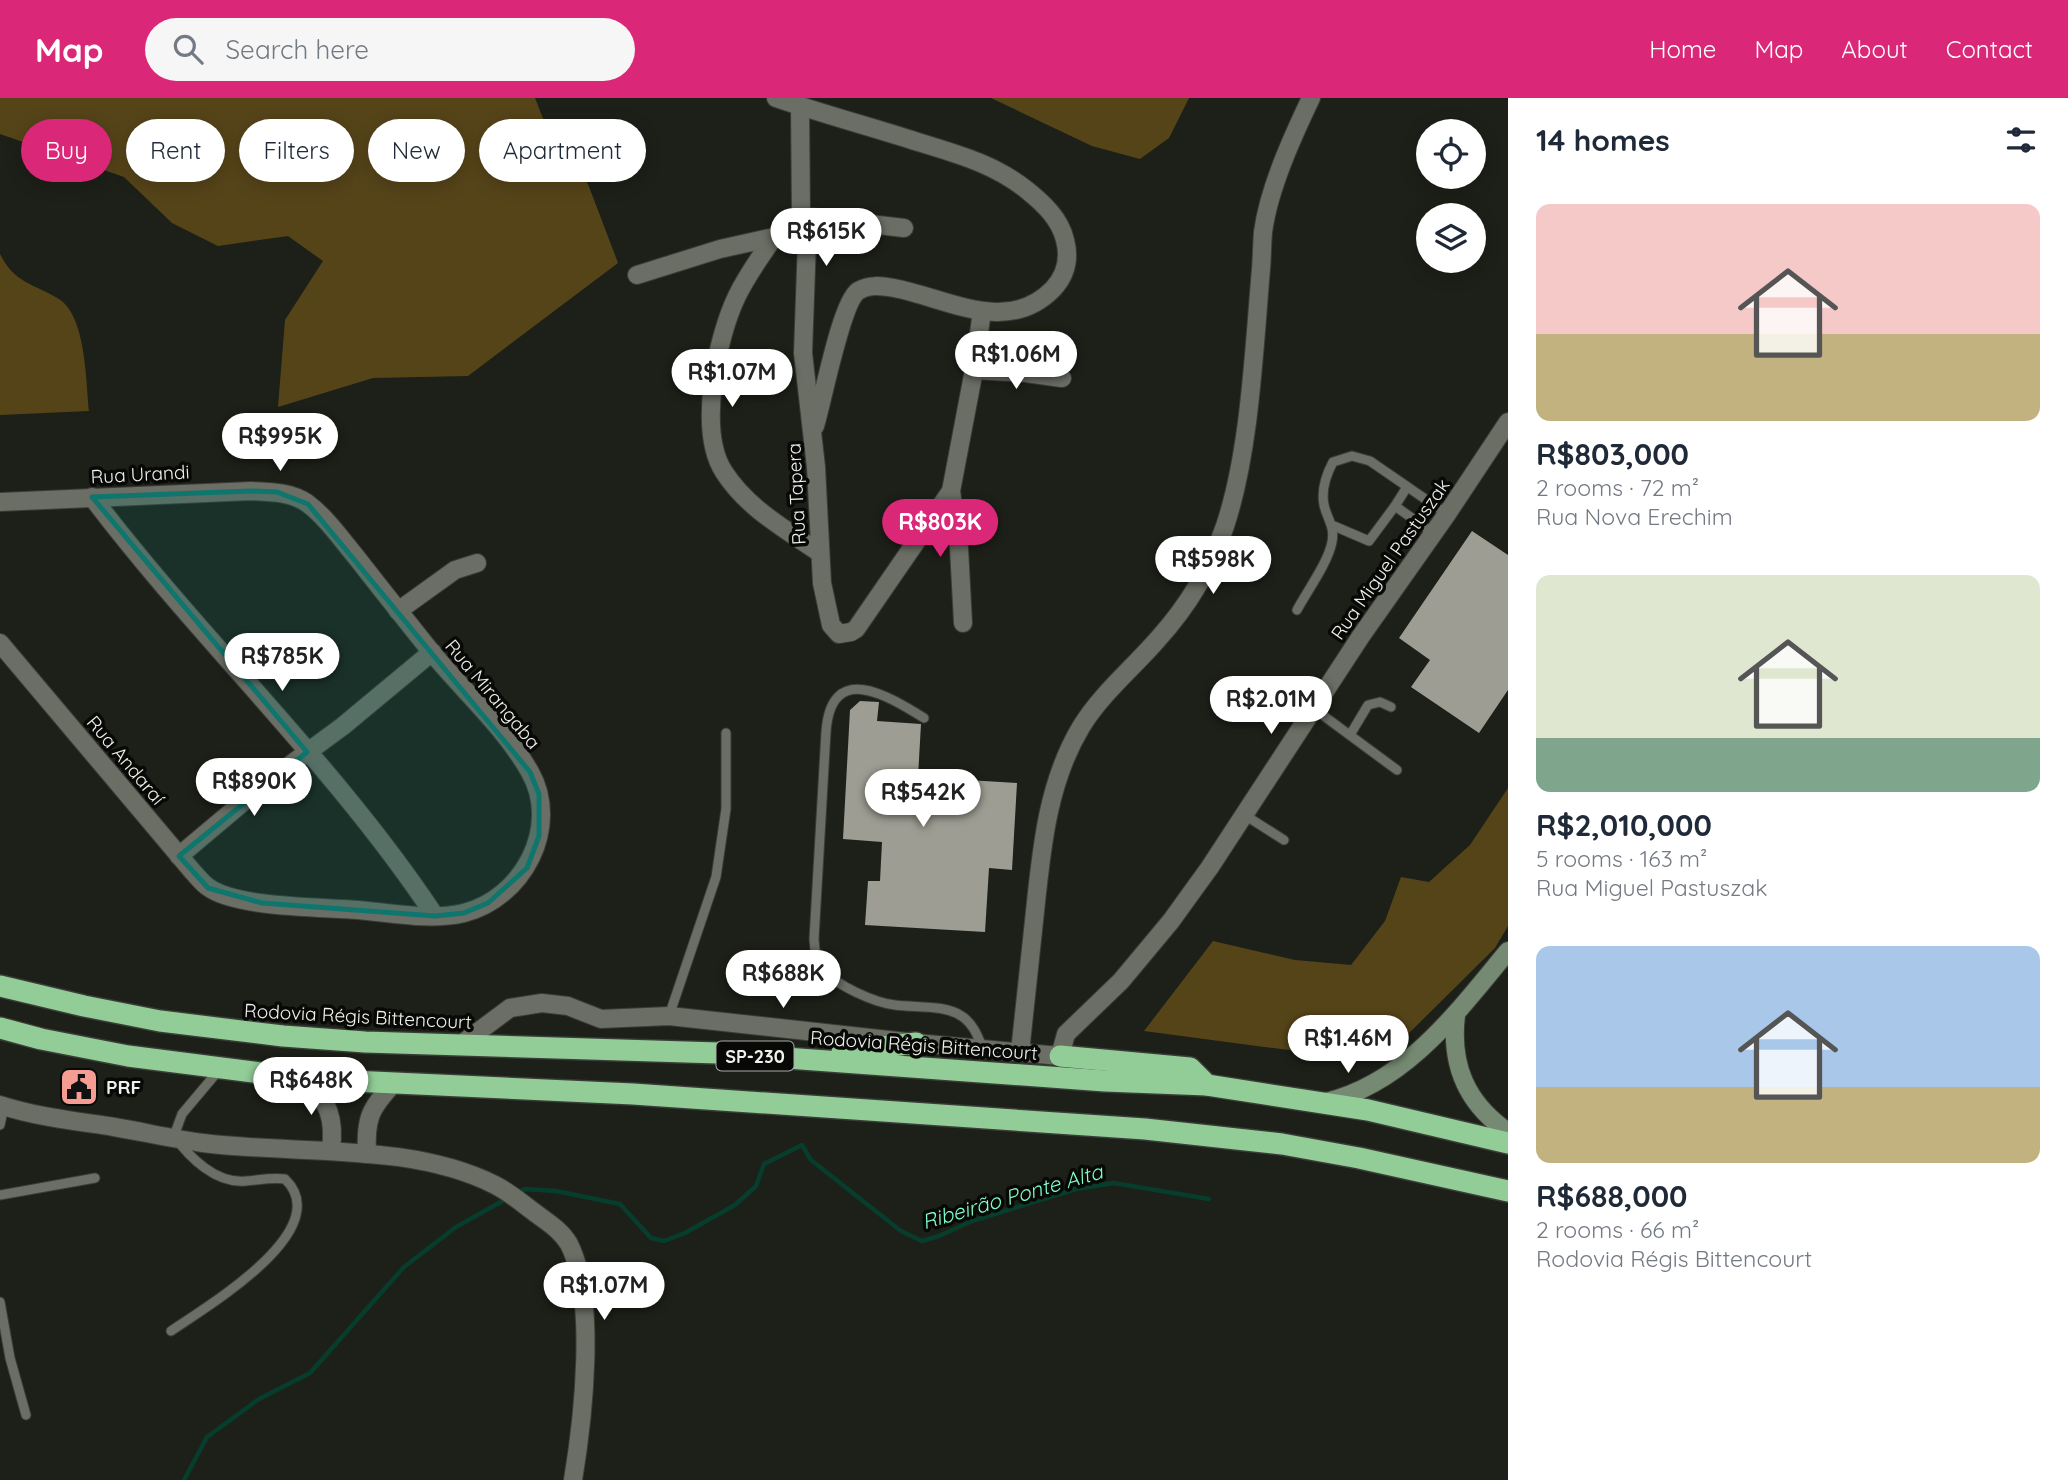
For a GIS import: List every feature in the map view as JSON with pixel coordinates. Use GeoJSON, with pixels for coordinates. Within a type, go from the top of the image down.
{"type":"FeatureCollection","features":[{"type":"Feature","properties":{"kind":"highway","name":"Rodovia Régis Bittencourt"},"geometry":{"type":"LineString","coordinates":[[0,986],[84,1006],[230,1031],[365,1042],[718,1053],[1105,1081],[1207,1085],[1424,1122],[1508,1143]]}},
{"type":"Feature","properties":{"kind":"highway","name":"SP-230"},"geometry":{"type":"LineString","coordinates":[[0,1028],[128,1056],[308,1079],[633,1094],[1145,1129],[1282,1144],[1508,1191]]}},
{"type":"Feature","properties":{"kind":"highway"},"geometry":{"type":"LineString","coordinates":[[718,1053],[839,1052],[916,1043]]}},
{"type":"Feature","properties":{"kind":"highway"},"geometry":{"type":"LineString","coordinates":[[1060,1056],[1190,1068],[1207,1085]]}},
{"type":"Feature","properties":{"kind":"main road"},"geometry":{"type":"LineString","coordinates":[[1324,1103],[1360,1091],[1385,1077],[1411,1056],[1456,1015],[1508,951]]}},
{"type":"Feature","properties":{"kind":"main road"},"geometry":{"type":"LineString","coordinates":[[1456,1015],[1453,1039],[1464,1083],[1484,1114],[1508,1132]]}},
{"type":"Feature","properties":{"kind":"street"},"geometry":{"type":"LineString","coordinates":[[776,98],[994,168],[1018,183],[1048,208],[1064,236],[1068,251],[1067,265],[1059,282],[1044,298],[1030,305],[997,314],[916,292],[880,286],[856,292],[848,304],[838,334],[813,433]]}},
{"type":"Feature","properties":{"kind":"street"},"geometry":{"type":"LineString","coordinates":[[1020,1052],[1043,842],[1053,794],[1065,757],[1082,724],[1160,638],[1183,607],[1210,563],[1225,526],[1234,494],[1250,386],[1263,231],[1290,143],[1311,98]]}},
{"type":"Feature","properties":{"kind":"street","name":"Rua Tapera"},"geometry":{"type":"LineString","coordinates":[[800,106],[801,216],[807,240],[803,353],[813,433],[825,604],[835,631],[839,634],[851,632],[863,618],[951,491]]}},
{"type":"Feature","properties":{"kind":"street"},"geometry":{"type":"LineString","coordinates":[[820,553],[756,509],[723,471],[713,446],[713,396],[716,367],[726,328],[737,296],[774,237],[801,216],[904,228]]}},
{"type":"Feature","properties":{"kind":"street"},"geometry":{"type":"LineString","coordinates":[[637,275],[720,249],[774,237]]}},
{"type":"Feature","properties":{"kind":"street"},"geometry":{"type":"LineString","coordinates":[[963,623],[959,548],[951,491],[974,370],[982,311]]}},
{"type":"Feature","properties":{"kind":"street"},"geometry":{"type":"LineString","coordinates":[[974,370],[1062,378]]}},
{"type":"Feature","properties":{"kind":"street","name":"Rua Miguel Pastuszak"},"geometry":{"type":"LineString","coordinates":[[1060,1056],[1066,1034],[1121,981],[1210,867],[1313,708],[1508,422]]}},
{"type":"Feature","properties":{"kind":"street","name":"Rua Urandi"},"geometry":{"type":"LineString","coordinates":[[0,502],[238,491],[277,492],[294,496],[308,504],[325,521],[398,611]]}},
{"type":"Feature","properties":{"kind":"street"},"geometry":{"type":"LineString","coordinates":[[92,497],[130,547],[401,865],[435,916]]}},
{"type":"Feature","properties":{"kind":"street"},"geometry":{"type":"LineString","coordinates":[[398,611],[455,570],[477,563]]}},
{"type":"Feature","properties":{"kind":"street","name":"Rua Mirangaba"},"geometry":{"type":"LineString","coordinates":[[398,611],[509,742],[530,772],[539,794],[542,814],[535,852],[527,868],[507,888],[488,903],[464,913],[435,916]]}},
{"type":"Feature","properties":{"kind":"street","name":"Rua Andaraí"},"geometry":{"type":"LineString","coordinates":[[0,643],[208,888],[227,896],[262,903],[435,916]]}},
{"type":"Feature","properties":{"kind":"street"},"geometry":{"type":"LineString","coordinates":[[179,856],[267,782],[343,726],[432,652]]}},
{"type":"Feature","properties":{"kind":"street"},"geometry":{"type":"LineString","coordinates":[[459,1046],[510,1008],[542,1003],[568,1006],[601,1019],[668,1016],[1060,1056]]}},
{"type":"Feature","properties":{"kind":"street"},"geometry":{"type":"LineString","coordinates":[[308,1079],[324,1100],[331,1116],[331,1150]]}},
{"type":"Feature","properties":{"kind":"street"},"geometry":{"type":"LineString","coordinates":[[367,1154],[368,1119],[377,1101],[394,1083]]}},
{"type":"Feature","properties":{"kind":"street"},"geometry":{"type":"LineString","coordinates":[[2,1105],[56,1119],[174,1136],[200,1143],[274,1150],[331,1150],[448,1168],[484,1180],[513,1197],[558,1230],[569,1245],[585,1301],[585,1358],[573,1480]]}},
{"type":"Feature","properties":{"kind":"lane"},"geometry":{"type":"LineString","coordinates":[[1297,610],[1329,550],[1334,526],[1324,506],[1323,493],[1326,476],[1333,462],[1352,456],[1370,461],[1447,514]]}},
{"type":"Feature","properties":{"kind":"lane"},"geometry":{"type":"LineString","coordinates":[[1334,526],[1369,541],[1406,486]]}},
{"type":"Feature","properties":{"kind":"lane"},"geometry":{"type":"LineString","coordinates":[[1395,506],[1433,533]]}},
{"type":"Feature","properties":{"kind":"lane"},"geometry":{"type":"LineString","coordinates":[[924,718],[891,699],[863,689],[839,695],[831,704],[827,713],[814,939],[816,956],[821,968],[833,978],[875,1001],[961,1015],[972,1025],[983,1049]]}},
{"type":"Feature","properties":{"kind":"lane"},"geometry":{"type":"LineString","coordinates":[[1350,735],[1368,705],[1380,702],[1391,707]]}},
{"type":"Feature","properties":{"kind":"lane"},"geometry":{"type":"LineString","coordinates":[[1313,708],[1397,770]]}},
{"type":"Feature","properties":{"kind":"lane"},"geometry":{"type":"LineString","coordinates":[[668,1016],[716,877],[726,809],[726,733]]}},
{"type":"Feature","properties":{"kind":"lane"},"geometry":{"type":"LineString","coordinates":[[1243,814],[1284,840]]}},
{"type":"Feature","properties":{"kind":"lane"},"geometry":{"type":"LineString","coordinates":[[171,1331],[262,1267],[285,1237],[295,1215],[294,1192],[285,1179],[266,1177],[245,1181],[226,1178],[189,1157],[174,1136],[182,1114],[223,1067]]}},
{"type":"Feature","properties":{"kind":"lane"},"geometry":{"type":"LineString","coordinates":[[0,1125],[2,1105]]}},
{"type":"Feature","properties":{"kind":"lane"},"geometry":{"type":"LineString","coordinates":[[0,1195],[95,1178]]}},
{"type":"Feature","properties":{"kind":"lane"},"geometry":{"type":"LineString","coordinates":[[0,1302],[10,1358],[26,1415]]}},
{"type":"Feature","properties":{"kind":"highlighted area"},"geometry":{"type":"Polygon","coordinates":[[[251,491],[277,492],[308,504],[530,772],[539,794],[539,836],[527,868],[488,903],[464,913],[435,916],[262,903],[208,888],[179,856],[307,752],[92,497],[251,491]]]}},
{"type":"Feature","properties":{"kind":"shaded area"},"geometry":{"type":"Polygon","coordinates":[[[0,98],[535,98],[543,119],[479,119],[479,182],[586,182],[618,263],[468,376],[373,378],[278,407],[285,320],[323,261],[288,236],[218,246],[172,223],[129,182],[225,182],[225,119],[126,119],[126,179],[112,173],[112,119],[21,119],[21,141],[0,134],[0,98]]]}},
{"type":"Feature","properties":{"kind":"shaded area"},"geometry":{"type":"Polygon","coordinates":[[[991,98],[1189,98],[1169,138],[1140,159],[1092,146],[991,98]]]}},
{"type":"Feature","properties":{"kind":"shaded area"},"geometry":{"type":"Polygon","coordinates":[[[0,254],[18,277],[59,299],[75,319],[83,350],[89,411],[0,415],[0,254]]]}},
{"type":"Feature","properties":{"kind":"shaded area"},"geometry":{"type":"Polygon","coordinates":[[[1508,788],[1508,926],[1495,948],[1395,1047],[1326,1055],[1144,1031],[1213,941],[1295,960],[1351,965],[1385,921],[1401,877],[1429,882],[1470,845],[1508,788]]]}},
{"type":"Feature","properties":{"kind":"building"},"geometry":{"type":"Polygon","coordinates":[[[1472,531],[1508,555],[1508,690],[1479,733],[1411,687],[1430,660],[1399,638],[1472,531]]]}},
{"type":"Feature","properties":{"kind":"building"},"geometry":{"type":"Polygon","coordinates":[[[860,701],[879,702],[877,721],[921,724],[918,777],[1017,783],[1012,870],[989,868],[985,932],[865,925],[868,881],[880,881],[882,842],[843,839],[850,710],[860,701]]]}},
{"type":"Feature","properties":{"kind":"building","name":"PRF"},"geometry":{"type":"Polygon","coordinates":[[[67,1072],[95,1077],[91,1101],[62,1096],[67,1072]]]}},
{"type":"Feature","properties":{"kind":"waterway","name":"Ribeirão Ponte Alta"},"geometry":{"type":"LineString","coordinates":[[516,1194],[525,1189],[556,1191],[620,1204],[651,1238],[664,1241],[685,1233],[735,1205],[756,1186],[764,1164],[802,1145],[811,1160],[901,1231],[922,1241],[972,1221],[1076,1189],[1114,1183],[1209,1199]]}},
{"type":"Feature","properties":{"kind":"waterway","name":"Ribeirão Ponte Alta"},"geometry":{"type":"LineString","coordinates":[[184,1480],[207,1437],[259,1399],[310,1373],[404,1267],[456,1227],[508,1198]]}},
{"type":"Feature","properties":{"kind":"place","name":"PRF"},"geometry":{"type":"Point","coordinates":[79,1087]}}]}
